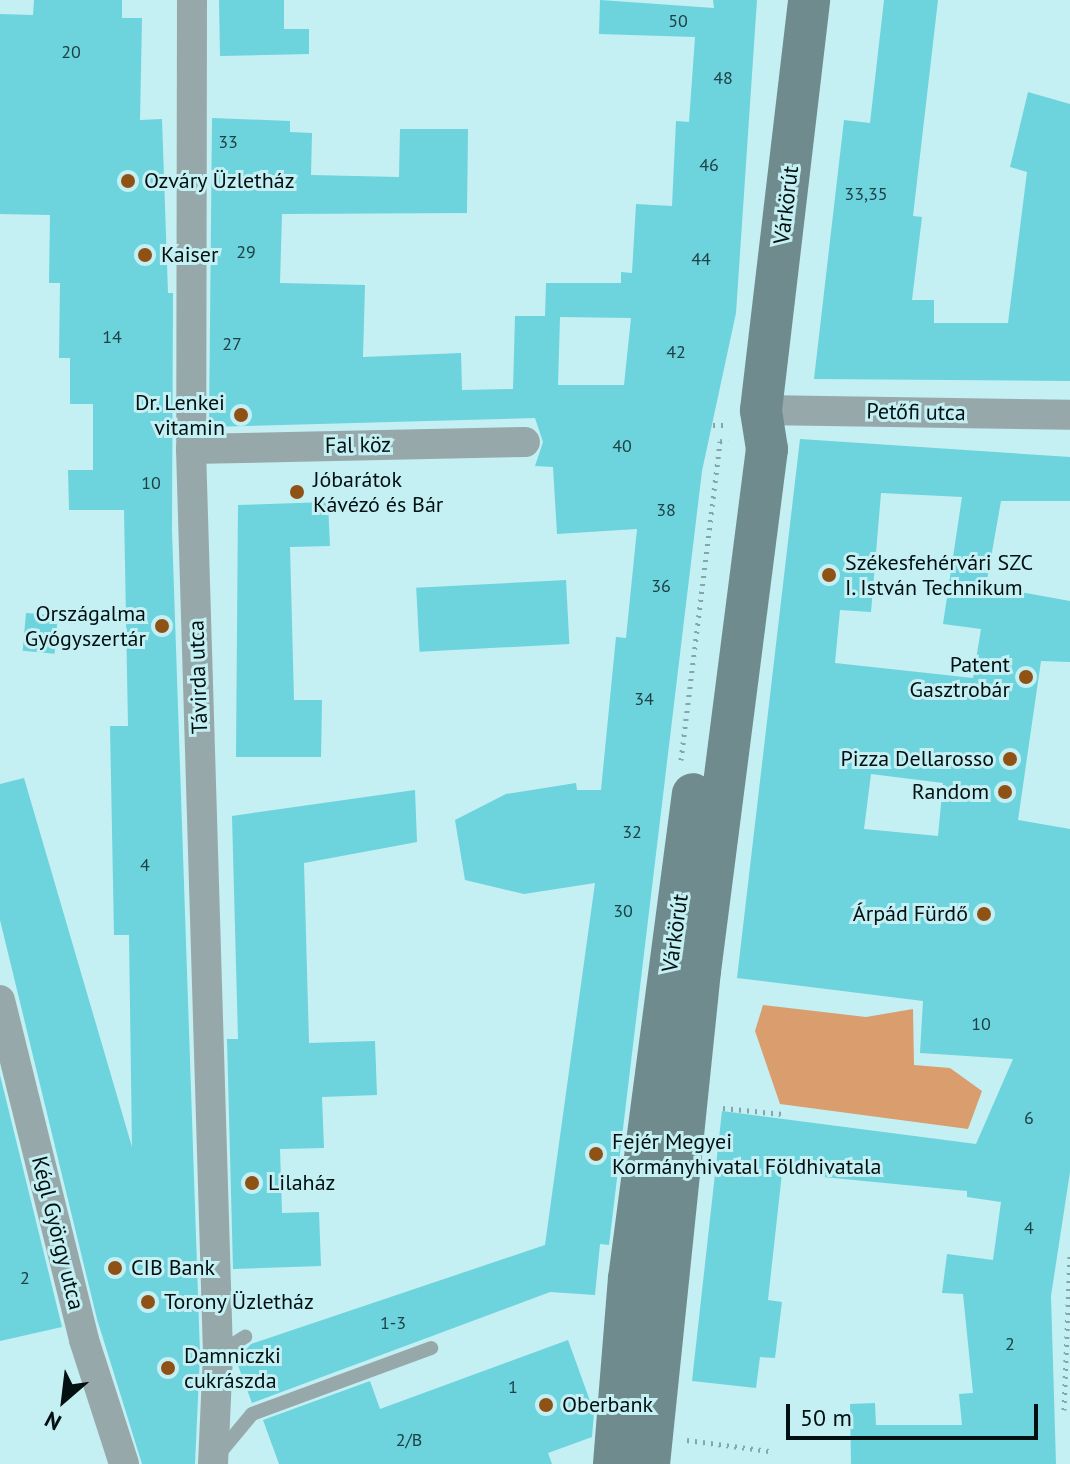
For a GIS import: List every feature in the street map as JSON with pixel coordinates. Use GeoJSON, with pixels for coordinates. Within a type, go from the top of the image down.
{"type":"FeatureCollection","features":[{"type":"Feature","properties":{"kind":"street","name":"Távirda utca"},"geometry":{"type":"LineString","coordinates":[[192,0],[191,449],[218,1354],[214,1461]]}},
{"type":"Feature","properties":{"kind":"street","name":"Várkörút"},"geometry":{"type":"LineString","coordinates":[[662,1452],[700,971],[767,449],[761,410],[809,0]]}},
{"type":"Feature","properties":{"kind":"street","name":"Várkörút"},"geometry":{"type":"LineString","coordinates":[[614,1464],[629,1279],[737,460],[761,410]]}},
{"type":"Feature","properties":{"kind":"street","name":"Petőfi utca"},"geometry":{"type":"LineString","coordinates":[[761,410],[1070,415]]}},
{"type":"Feature","properties":{"kind":"street","name":"Fal köz"},"geometry":{"type":"LineString","coordinates":[[191,449],[525,442]]}},
{"type":"Feature","properties":{"kind":"street","name":"Kégl György utca"},"geometry":{"type":"LineString","coordinates":[[0,1000],[84,1340],[124,1464]]}},
{"type":"Feature","properties":{"kind":"lane"},"geometry":{"type":"LineString","coordinates":[[218,1354],[245,1337]]}},
{"type":"Feature","properties":{"kind":"lane"},"geometry":{"type":"LineString","coordinates":[[214,1461],[252,1414],[431,1348]]}},
{"type":"Feature","properties":{"kind":"path"},"geometry":{"type":"LineString","coordinates":[[714,1107],[783,1114]]}},
{"type":"Feature","properties":{"kind":"path"},"geometry":{"type":"LineString","coordinates":[[1064,1410],[1070,1253]]}},
{"type":"Feature","properties":{"kind":"path"},"geometry":{"type":"LineString","coordinates":[[662,1452],[769,1451]]}},
{"type":"Feature","properties":{"kind":"shaded area"},"geometry":{"type":"Polygon","coordinates":[[[763,1005],[866,1017],[913,1009],[914,1065],[950,1068],[982,1091],[968,1129],[780,1104],[755,1031],[763,1005]]]}},
{"type":"Feature","properties":{"kind":"building"},"geometry":{"type":"Polygon","coordinates":[[[34,0],[122,0],[122,18],[142,18],[140,120],[162,119],[168,293],[173,293],[172,531],[200,1354],[195,1464],[142,1464],[97,1319],[0,920],[0,784],[24,778],[132,1147],[129,935],[114,935],[110,726],[128,726],[124,510],[69,510],[68,470],[93,470],[93,404],[70,404],[70,358],[59,358],[60,283],[49,283],[50,215],[0,214],[0,14],[33,15],[34,0]]]}},
{"type":"Feature","properties":{"kind":"building"},"geometry":{"type":"Polygon","coordinates":[[[219,0],[284,0],[284,29],[309,29],[309,54],[220,56],[219,0]]]}},
{"type":"Feature","properties":{"kind":"building"},"geometry":{"type":"Polygon","coordinates":[[[600,0],[714,8],[713,0],[757,0],[736,313],[702,471],[609,1245],[600,1244],[595,1295],[550,1292],[252,1403],[236,1360],[251,1344],[545,1245],[595,883],[524,894],[465,880],[455,820],[506,794],[576,783],[577,790],[601,790],[616,637],[626,638],[637,529],[557,534],[553,467],[535,466],[543,442],[535,418],[209,427],[212,118],[290,121],[290,132],[312,133],[311,175],[399,177],[400,129],[468,129],[467,213],[282,214],[280,283],[365,285],[363,357],[461,353],[462,390],[513,389],[515,316],[545,316],[546,283],[621,283],[621,272],[632,273],[636,204],[672,206],[676,121],[689,122],[695,37],[599,34],[600,0]],[[560,317],[558,385],[624,385],[631,318],[560,317]]]}},
{"type":"Feature","properties":{"kind":"building"},"geometry":{"type":"Polygon","coordinates":[[[884,0],[938,0],[913,216],[922,217],[912,300],[934,300],[934,323],[1008,323],[1027,172],[1010,167],[1028,92],[1070,104],[1070,381],[814,379],[844,120],[870,123],[884,0]]]}},
{"type":"Feature","properties":{"kind":"building"},"geometry":{"type":"Polygon","coordinates":[[[800,439],[1070,457],[1070,501],[1001,501],[986,586],[1070,601],[1070,662],[1041,661],[1018,820],[1070,829],[1070,1172],[1051,1296],[1056,1464],[851,1464],[850,1404],[875,1403],[876,1425],[962,1425],[959,1394],[973,1393],[963,1294],[942,1293],[947,1254],[993,1260],[1001,1202],[967,1197],[967,1191],[782,1173],[768,1300],[782,1302],[775,1358],[760,1357],[756,1388],[692,1381],[722,1111],[976,1144],[1013,1059],[920,1053],[923,1001],[737,978],[800,439]],[[881,493],[871,612],[840,610],[835,663],[973,678],[981,629],[943,624],[962,497],[881,493]],[[871,774],[864,829],[938,836],[943,783],[871,774]]]}},
{"type":"Feature","properties":{"kind":"building"},"geometry":{"type":"Polygon","coordinates":[[[328,502],[330,546],[290,547],[294,700],[322,700],[321,757],[236,757],[238,505],[328,502]]]}},
{"type":"Feature","properties":{"kind":"building"},"geometry":{"type":"Polygon","coordinates":[[[566,580],[569,644],[420,652],[416,588],[566,580]]]}},
{"type":"Feature","properties":{"kind":"building"},"geometry":{"type":"Polygon","coordinates":[[[26,613],[58,616],[55,654],[23,651],[26,613]]]}},
{"type":"Feature","properties":{"kind":"building"},"geometry":{"type":"Polygon","coordinates":[[[415,790],[417,842],[304,863],[309,1043],[375,1041],[377,1095],[322,1097],[324,1148],[280,1149],[282,1213],[319,1212],[321,1266],[233,1269],[227,1039],[238,1039],[232,816],[415,790]]]}},
{"type":"Feature","properties":{"kind":"building"},"geometry":{"type":"Polygon","coordinates":[[[0,1075],[62,1327],[0,1341],[0,1075]]]}},
{"type":"Feature","properties":{"kind":"building"},"geometry":{"type":"Polygon","coordinates":[[[568,1340],[594,1412],[592,1437],[548,1453],[552,1464],[279,1464],[263,1420],[370,1381],[380,1409],[568,1340]]]}},
{"type":"Feature","properties":{"kind":"place","name":"Ozváry Üzletház"},"geometry":{"type":"Point","coordinates":[128,181]}},
{"type":"Feature","properties":{"kind":"place","name":"Kaiser"},"geometry":{"type":"Point","coordinates":[145,255]}},
{"type":"Feature","properties":{"kind":"place","name":"Dr. Lenkei vitamin"},"geometry":{"type":"Point","coordinates":[241,415]}},
{"type":"Feature","properties":{"kind":"place","name":"Jóbarátok Kávézó és Bár"},"geometry":{"type":"Point","coordinates":[297,492]}},
{"type":"Feature","properties":{"kind":"place","name":"Székesfehérvári SZC I. István Technikum"},"geometry":{"type":"Point","coordinates":[829,575]}},
{"type":"Feature","properties":{"kind":"place","name":"Országalma Gyógyszertár"},"geometry":{"type":"Point","coordinates":[162,626]}},
{"type":"Feature","properties":{"kind":"place","name":"Patent Gasztrobár"},"geometry":{"type":"Point","coordinates":[1026,677]}},
{"type":"Feature","properties":{"kind":"place","name":"Pizza Dellarosso"},"geometry":{"type":"Point","coordinates":[1010,759]}},
{"type":"Feature","properties":{"kind":"place","name":"Random"},"geometry":{"type":"Point","coordinates":[1005,792]}},
{"type":"Feature","properties":{"kind":"place","name":"Árpád Fürdő"},"geometry":{"type":"Point","coordinates":[984,914]}},
{"type":"Feature","properties":{"kind":"place","name":"Fejér Megyei Kormányhivatal Földhivatala"},"geometry":{"type":"Point","coordinates":[596,1154]}},
{"type":"Feature","properties":{"kind":"place","name":"Lilaház"},"geometry":{"type":"Point","coordinates":[252,1183]}},
{"type":"Feature","properties":{"kind":"place","name":"CIB Bank"},"geometry":{"type":"Point","coordinates":[115,1268]}},
{"type":"Feature","properties":{"kind":"place","name":"Torony Üzletház"},"geometry":{"type":"Point","coordinates":[148,1302]}},
{"type":"Feature","properties":{"kind":"place","name":"Damniczki cukrászda"},"geometry":{"type":"Point","coordinates":[168,1368]}},
{"type":"Feature","properties":{"kind":"place","name":"Oberbank"},"geometry":{"type":"Point","coordinates":[546,1405]}}]}
